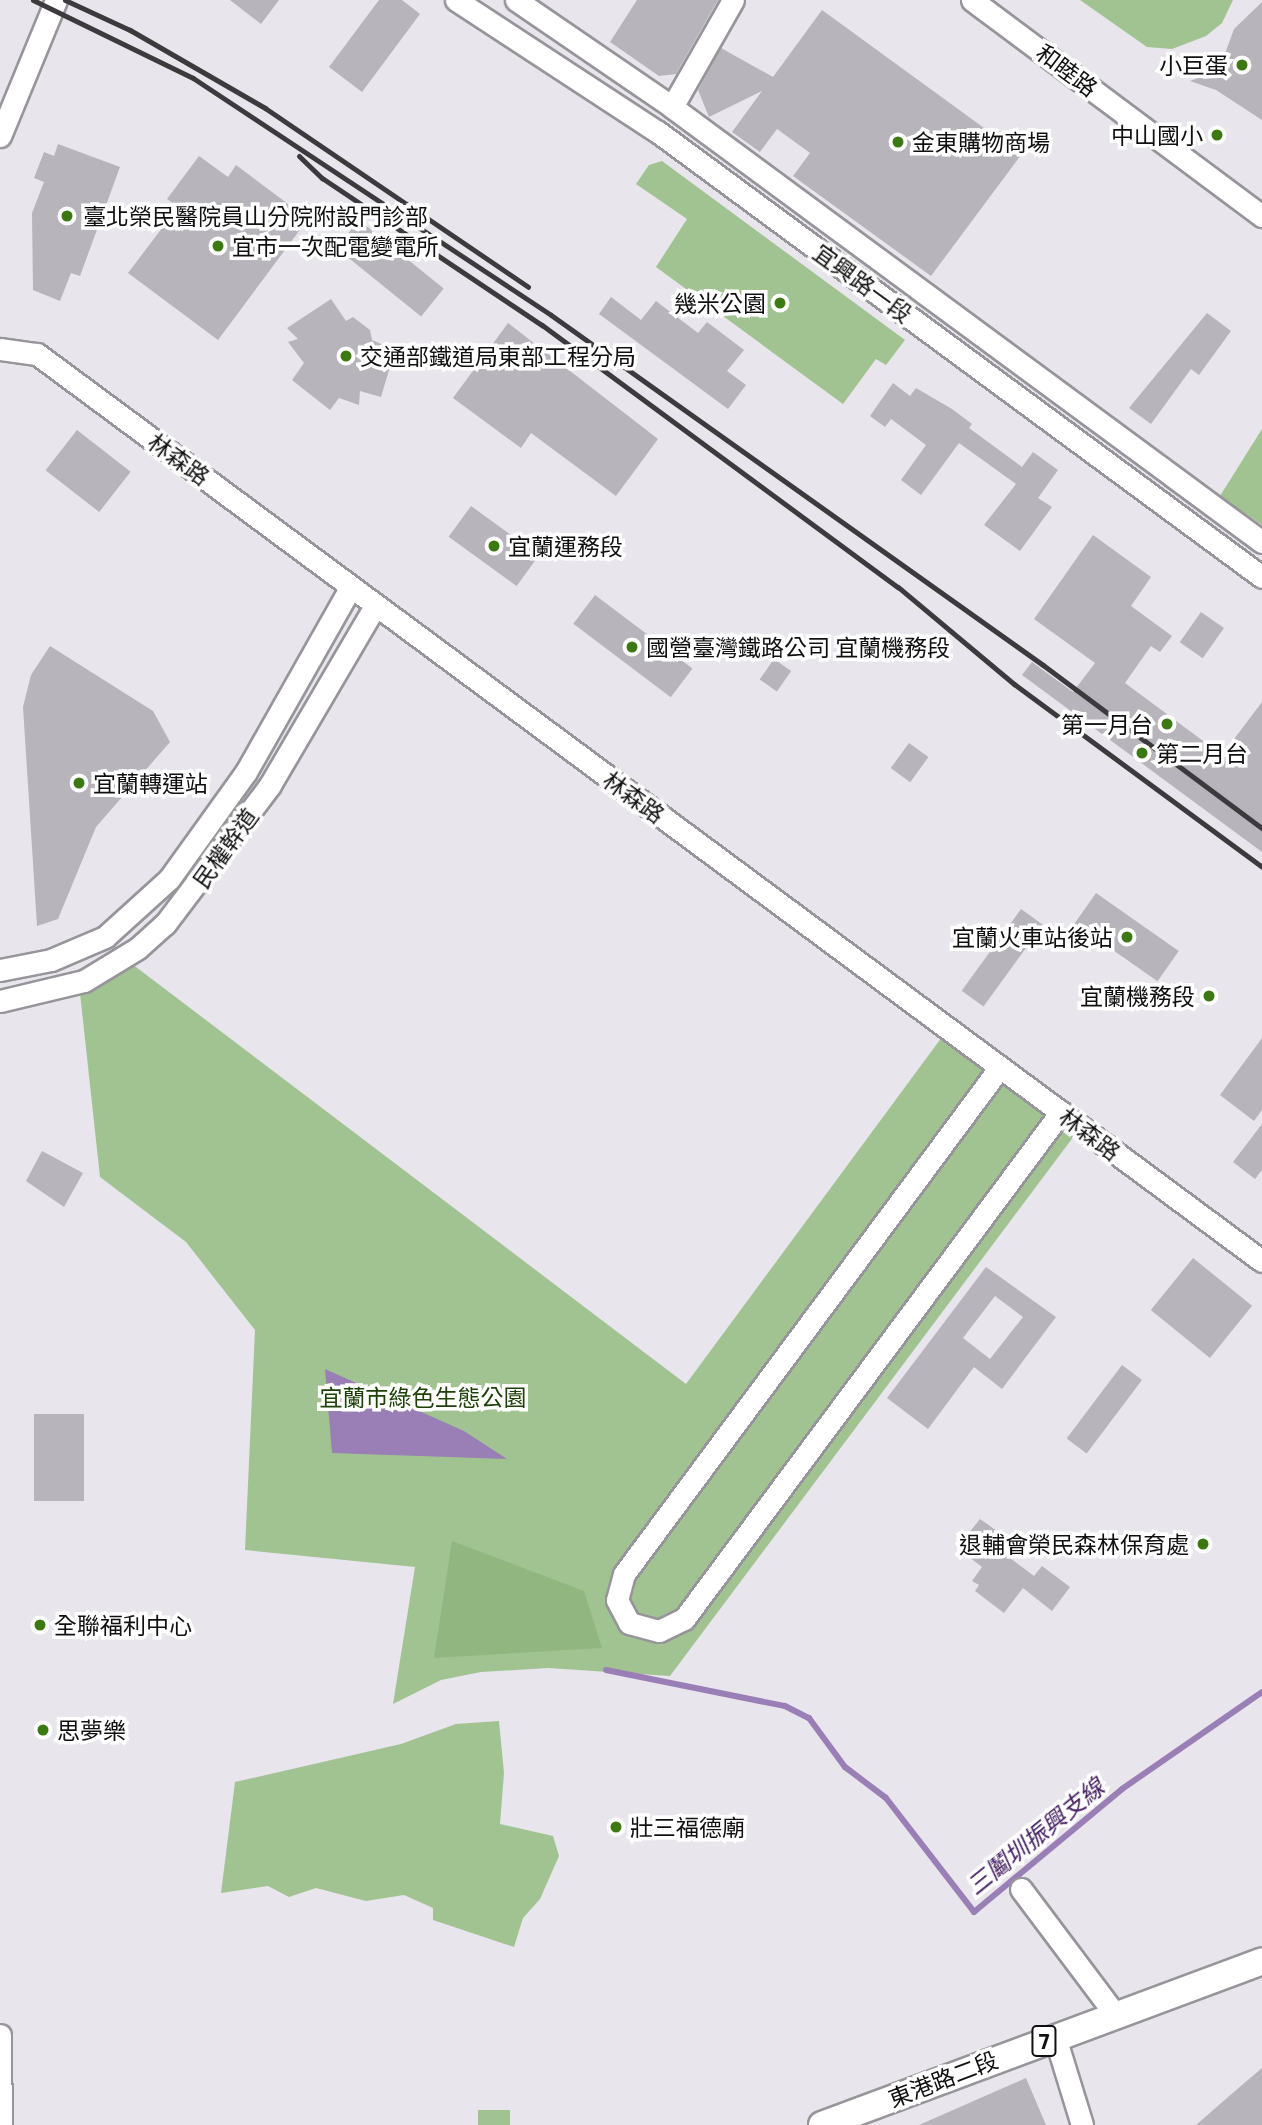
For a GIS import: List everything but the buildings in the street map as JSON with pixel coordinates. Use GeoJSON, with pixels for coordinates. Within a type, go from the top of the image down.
{"type":"FeatureCollection","features":[{"type":"Feature","properties":{"kind":"main road","name":"東港路二段"},"geometry":{"type":"LineString","coordinates":[[825,2124],[1262,1961]]}},
{"type":"Feature","properties":{"kind":"street"},"geometry":{"type":"LineString","coordinates":[[0,136],[56,0]]}},
{"type":"Feature","properties":{"kind":"street","name":"宜興路一段"},"geometry":{"type":"LineString","coordinates":[[456,0],[658,132],[1262,578]]}},
{"type":"Feature","properties":{"kind":"street","name":"宜興路一段"},"geometry":{"type":"LineString","coordinates":[[516,0],[672,107],[1262,542]]}},
{"type":"Feature","properties":{"kind":"street"},"geometry":{"type":"LineString","coordinates":[[672,107],[733,0]]}},
{"type":"Feature","properties":{"kind":"street","name":"和睦路"},"geometry":{"type":"LineString","coordinates":[[972,0],[1262,216]]}},
{"type":"Feature","properties":{"kind":"street","name":"林森路"},"geometry":{"type":"LineString","coordinates":[[0,349],[37,354],[373,608],[1262,1261]]}},
{"type":"Feature","properties":{"kind":"street","name":"民權幹道"},"geometry":{"type":"LineString","coordinates":[[0,970],[51,960],[105,937],[169,879],[246,772],[349,590]]}},
{"type":"Feature","properties":{"kind":"street","name":"民權幹道"},"geometry":{"type":"LineString","coordinates":[[0,1001],[85,981],[138,948],[165,924],[270,785],[373,608]]}},
{"type":"Feature","properties":{"kind":"street"},"geometry":{"type":"LineString","coordinates":[[1000,1067],[624,1574],[617,1600],[629,1623],[659,1631],[684,1619],[1061,1112]]}},
{"type":"Feature","properties":{"kind":"street"},"geometry":{"type":"LineString","coordinates":[[1021,1889],[1115,2014]]}},
{"type":"Feature","properties":{"kind":"street"},"geometry":{"type":"LineString","coordinates":[[0,2035],[1,2125]]}},
{"type":"Feature","properties":{"kind":"street"},"geometry":{"type":"LineString","coordinates":[[1055,2037],[1082,2125]]}},
{"type":"Feature","properties":{"kind":"green space"},"geometry":{"type":"Polygon","coordinates":[[[1080,0],[1233,0],[1222,23],[1206,36],[1172,49],[1147,47],[1080,0]]]}},
{"type":"Feature","properties":{"kind":"green space","name":"幾米公園"},"geometry":{"type":"Polygon","coordinates":[[[662,161],[905,340],[886,365],[876,359],[843,404],[656,267],[687,219],[636,184],[649,165],[662,161]]]}},
{"type":"Feature","properties":{"kind":"green space"},"geometry":{"type":"Polygon","coordinates":[[[1262,429],[1262,525],[1220,496],[1262,429]]]}},
{"type":"Feature","properties":{"kind":"green space","name":"宜蘭市綠色生態公園"},"geometry":{"type":"Polygon","coordinates":[[[132,964],[686,1384],[942,1037],[1074,1136],[670,1676],[548,1668],[481,1672],[441,1680],[393,1704],[415,1567],[245,1550],[255,1330],[186,1242],[100,1177],[80,993],[132,964]]]}},
{"type":"Feature","properties":{"kind":"green space"},"geometry":{"type":"Polygon","coordinates":[[[452,1541],[584,1591],[602,1648],[434,1658],[452,1541]]]}},
{"type":"Feature","properties":{"kind":"green space"},"geometry":{"type":"Polygon","coordinates":[[[499,1721],[504,1773],[500,1824],[553,1836],[559,1856],[540,1899],[523,1918],[514,1947],[433,1920],[433,1908],[404,1895],[366,1901],[316,1888],[289,1897],[268,1886],[221,1893],[235,1782],[401,1744],[456,1724],[499,1721]]]}},
{"type":"Feature","properties":{"kind":"green space"},"geometry":{"type":"Polygon","coordinates":[[[478,2110],[510,2110],[510,2125],[478,2125],[478,2110]]]}},
{"type":"Feature","properties":{"kind":"shaded area"},"geometry":{"type":"Polygon","coordinates":[[[325,1369],[464,1431],[507,1459],[332,1453],[325,1369]]]}},
{"type":"Feature","properties":{"kind":"waterway","name":"三鬮圳振興支線"},"geometry":{"type":"LineString","coordinates":[[606,1670],[785,1706],[809,1718],[845,1767],[886,1798],[974,1912],[1122,1789],[1262,1692]]}},
{"type":"Feature","properties":{"kind":"railway"},"geometry":{"type":"LineString","coordinates":[[33,0],[193,78],[551,315],[1043,665],[1262,828]]}},
{"type":"Feature","properties":{"kind":"railway"},"geometry":{"type":"LineString","coordinates":[[65,0],[130,30],[265,108],[528,287]]}},
{"type":"Feature","properties":{"kind":"railway"},"geometry":{"type":"LineString","coordinates":[[299,156],[322,178],[542,325],[898,587],[1014,684],[1262,867]]}},
{"type":"Feature","properties":{"kind":"place","name":"小巨蛋"},"geometry":{"type":"Point","coordinates":[1242,65]}},
{"type":"Feature","properties":{"kind":"place","name":"中山國小"},"geometry":{"type":"Point","coordinates":[1217,135]}},
{"type":"Feature","properties":{"kind":"place","name":"金東購物商場"},"geometry":{"type":"Point","coordinates":[898,142]}},
{"type":"Feature","properties":{"kind":"place","name":"臺北榮民醫院員山分院附設門診部"},"geometry":{"type":"Point","coordinates":[67,216]}},
{"type":"Feature","properties":{"kind":"place","name":"宜市一次配電變電所"},"geometry":{"type":"Point","coordinates":[218,246]}},
{"type":"Feature","properties":{"kind":"place","name":"幾米公園"},"geometry":{"type":"Point","coordinates":[780,303]}},
{"type":"Feature","properties":{"kind":"place","name":"交通部鐵道局東部工程分局"},"geometry":{"type":"Point","coordinates":[346,356]}},
{"type":"Feature","properties":{"kind":"place","name":"宜蘭運務段"},"geometry":{"type":"Point","coordinates":[494,546]}},
{"type":"Feature","properties":{"kind":"place","name":"國營臺灣鐵路公司 宜蘭機務段"},"geometry":{"type":"Point","coordinates":[632,647]}},
{"type":"Feature","properties":{"kind":"place","name":"第一月台"},"geometry":{"type":"Point","coordinates":[1167,724]}},
{"type":"Feature","properties":{"kind":"place","name":"第二月台"},"geometry":{"type":"Point","coordinates":[1142,753]}},
{"type":"Feature","properties":{"kind":"place","name":"宜蘭轉運站"},"geometry":{"type":"Point","coordinates":[79,783]}},
{"type":"Feature","properties":{"kind":"place","name":"宜蘭火車站後站"},"geometry":{"type":"Point","coordinates":[1127,937]}},
{"type":"Feature","properties":{"kind":"place","name":"宜蘭機務段"},"geometry":{"type":"Point","coordinates":[1209,996]}},
{"type":"Feature","properties":{"kind":"place","name":"退輔會榮民森林保育處"},"geometry":{"type":"Point","coordinates":[1203,1544]}},
{"type":"Feature","properties":{"kind":"place","name":"全聯福利中心"},"geometry":{"type":"Point","coordinates":[40,1625]}},
{"type":"Feature","properties":{"kind":"place","name":"思夢樂"},"geometry":{"type":"Point","coordinates":[43,1730]}},
{"type":"Feature","properties":{"kind":"place","name":"壯三福德廟"},"geometry":{"type":"Point","coordinates":[616,1827]}}]}
